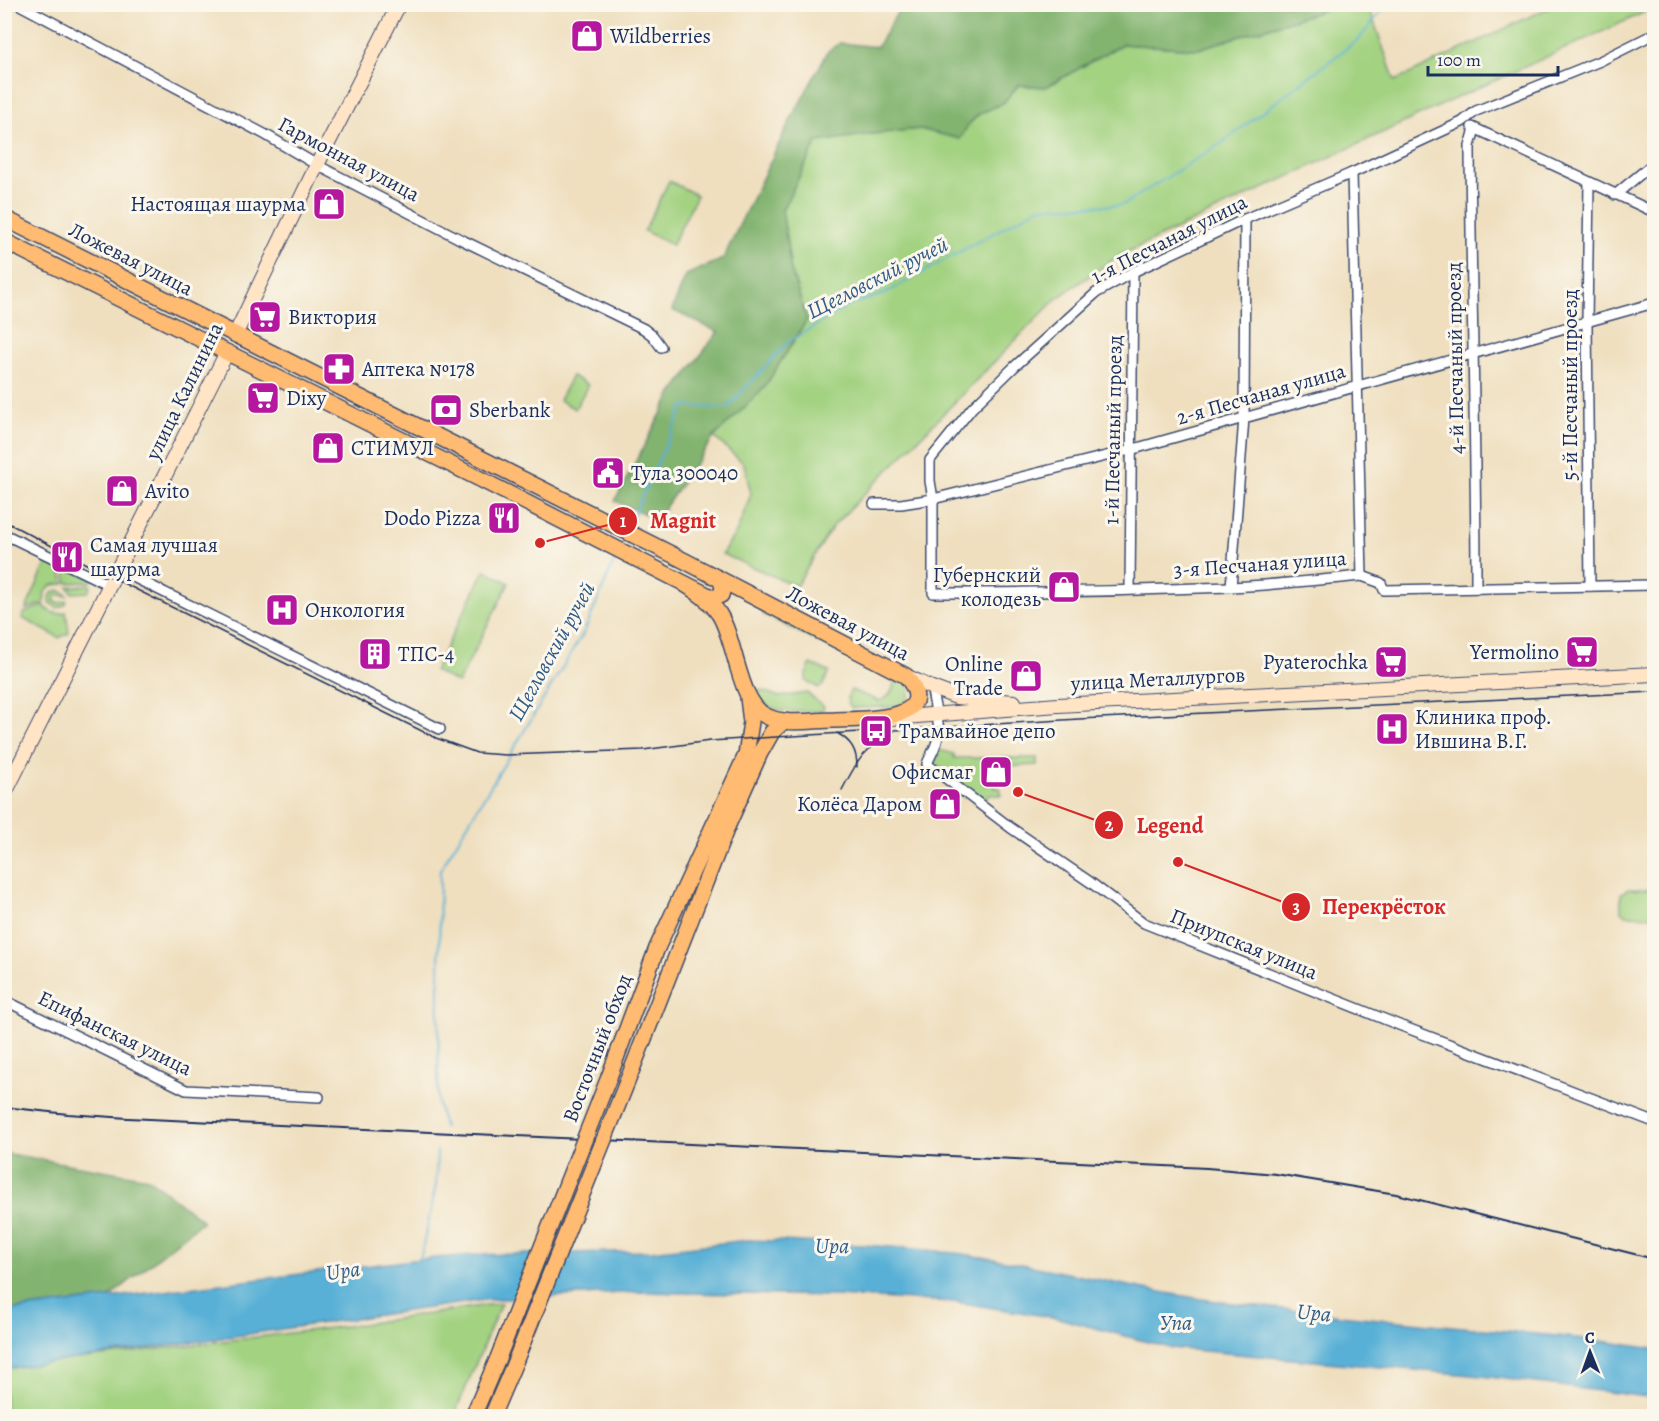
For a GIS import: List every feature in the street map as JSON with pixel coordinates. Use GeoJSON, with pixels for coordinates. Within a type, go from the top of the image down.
{"type":"FeatureCollection","features":[{"type":"Feature","properties":{"kind":"main road","name":"улица Калинина"},"geometry":{"type":"LineString","coordinates":[[4,795],[119,570],[317,165],[399,4]]}},
{"type":"Feature","properties":{"kind":"main road","name":"Ложевая улица"},"geometry":{"type":"LineString","coordinates":[[4,218],[595,516],[906,676],[915,691],[912,705],[905,711],[887,718],[784,721],[766,717],[757,710],[747,695],[728,631],[720,615],[705,598],[685,584]]}},
{"type":"Feature","properties":{"kind":"main road","name":"Ложевая улица"},"geometry":{"type":"LineString","coordinates":[[4,241],[713,598],[721,595],[723,588],[721,581]]}},
{"type":"Feature","properties":{"kind":"main road"},"geometry":{"type":"LineString","coordinates":[[585,533],[584,520],[595,516]]}},
{"type":"Feature","properties":{"kind":"main road","name":"улица Металлургов"},"geometry":{"type":"LineString","coordinates":[[887,718],[1058,705],[1654,674]]}},
{"type":"Feature","properties":{"kind":"main road","name":"улица Металлургов"},"geometry":{"type":"LineString","coordinates":[[906,676],[932,688],[966,698],[1058,705]]}},
{"type":"Feature","properties":{"kind":"main road","name":"Восточный обход"},"geometry":{"type":"LineString","coordinates":[[473,1416],[609,1077],[657,948],[746,755],[751,722],[747,695]]}},
{"type":"Feature","properties":{"kind":"main road","name":"Восточный обход"},"geometry":{"type":"LineString","coordinates":[[492,1416],[727,827],[760,753],[772,732],[784,721]]}},
{"type":"Feature","properties":{"kind":"street","name":"Гармонная улица"},"geometry":{"type":"LineString","coordinates":[[18,4],[266,135],[317,165],[460,239],[644,329],[661,347]]}},
{"type":"Feature","properties":{"kind":"street","name":"1-я Песчаная улица"},"geometry":{"type":"LineString","coordinates":[[933,594],[933,499],[930,460],[972,408],[1096,293],[1133,272],[1245,219],[1462,122],[1476,111],[1600,61],[1654,34]]}},
{"type":"Feature","properties":{"kind":"street"},"geometry":{"type":"LineString","coordinates":[[1462,122],[1654,212]]}},
{"type":"Feature","properties":{"kind":"street","name":"4-й Песчаный проезд"},"geometry":{"type":"LineString","coordinates":[[1475,129],[1470,147],[1472,356],[1476,425],[1476,587]]}},
{"type":"Feature","properties":{"kind":"street"},"geometry":{"type":"LineString","coordinates":[[1615,195],[1654,163]]}},
{"type":"Feature","properties":{"kind":"street"},"geometry":{"type":"LineString","coordinates":[[1352,173],[1362,576]]}},
{"type":"Feature","properties":{"kind":"street","name":"5-й Песчаный проезд"},"geometry":{"type":"LineString","coordinates":[[1589,183],[1587,323],[1590,586]]}},
{"type":"Feature","properties":{"kind":"street"},"geometry":{"type":"LineString","coordinates":[[1231,587],[1244,418],[1245,219]]}},
{"type":"Feature","properties":{"kind":"street","name":"1-й Песчаный проезд"},"geometry":{"type":"LineString","coordinates":[[1130,589],[1133,272]]}},
{"type":"Feature","properties":{"kind":"street","name":"2-я Песчаная улица"},"geometry":{"type":"LineString","coordinates":[[874,504],[901,504],[933,499],[1130,450],[1472,356],[1654,303]]}},
{"type":"Feature","properties":{"kind":"street"},"geometry":{"type":"LineString","coordinates":[[4,534],[111,586]]}},
{"type":"Feature","properties":{"kind":"street"},"geometry":{"type":"LineString","coordinates":[[119,570],[440,729]]}},
{"type":"Feature","properties":{"kind":"street","name":"3-я Песчаная улица"},"geometry":{"type":"LineString","coordinates":[[933,594],[1068,593],[1231,587],[1362,576],[1381,583],[1383,590],[1654,585]]}},
{"type":"Feature","properties":{"kind":"street","name":"Приупская улица"},"geometry":{"type":"LineString","coordinates":[[932,688],[933,704],[938,715],[937,744],[927,764],[1011,828],[1090,882],[1144,923],[1399,1025],[1654,1122]]}},
{"type":"Feature","properties":{"kind":"street","name":"Епифанская улица"},"geometry":{"type":"LineString","coordinates":[[4,1000],[186,1090],[319,1097]]}},
{"type":"Feature","properties":{"kind":"green space"},"geometry":{"type":"Polygon","coordinates":[[[902,5],[1341,5],[1198,49],[1122,44],[1046,87],[1018,85],[1003,103],[979,114],[968,125],[960,139],[920,129],[817,142],[782,210],[791,270],[807,320],[764,388],[714,437],[657,519],[615,501],[671,395],[718,332],[672,310],[686,275],[723,259],[789,123],[828,51],[840,43],[877,47],[902,5]]]}},
{"type":"Feature","properties":{"kind":"green space"},"geometry":{"type":"Polygon","coordinates":[[[1341,5],[1368,5],[1395,81],[1554,5],[1654,5],[1654,8],[1117,257],[1056,299],[833,526],[796,586],[722,554],[737,531],[751,494],[744,464],[714,437],[764,388],[807,320],[791,270],[782,210],[817,142],[920,129],[960,139],[968,125],[979,114],[1003,103],[1019,85],[1046,87],[1122,44],[1198,49],[1341,5]]]}},
{"type":"Feature","properties":{"kind":"green space"},"geometry":{"type":"Polygon","coordinates":[[[669,181],[697,195],[672,245],[644,231],[669,181]]]}},
{"type":"Feature","properties":{"kind":"green space"},"geometry":{"type":"Polygon","coordinates":[[[572,376],[588,385],[575,409],[559,400],[572,376]]]}},
{"type":"Feature","properties":{"kind":"green space"},"geometry":{"type":"Polygon","coordinates":[[[46,564],[61,565],[64,584],[52,585],[45,592],[44,603],[26,609],[46,564]]]}},
{"type":"Feature","properties":{"kind":"green space"},"geometry":{"type":"Polygon","coordinates":[[[65,566],[92,579],[91,582],[67,583],[65,566]]]}},
{"type":"Feature","properties":{"kind":"green space"},"geometry":{"type":"Polygon","coordinates":[[[485,570],[509,583],[458,683],[434,671],[485,570]]]}},
{"type":"Feature","properties":{"kind":"green space"},"geometry":{"type":"Polygon","coordinates":[[[91,586],[88,592],[72,593],[68,587],[91,586]]]}},
{"type":"Feature","properties":{"kind":"green space"},"geometry":{"type":"Polygon","coordinates":[[[58,590],[67,596],[57,595],[54,601],[58,603],[67,601],[65,605],[57,608],[49,600],[52,593],[58,590]]]}},
{"type":"Feature","properties":{"kind":"green space"},"geometry":{"type":"Polygon","coordinates":[[[44,605],[54,613],[66,612],[69,633],[59,638],[22,618],[24,613],[44,605]]]}},
{"type":"Feature","properties":{"kind":"green space"},"geometry":{"type":"Polygon","coordinates":[[[761,610],[906,680],[910,690],[908,700],[898,707],[852,708],[847,699],[851,690],[879,701],[890,694],[894,680],[764,615],[761,610]]]}},
{"type":"Feature","properties":{"kind":"green space"},"geometry":{"type":"Polygon","coordinates":[[[811,664],[829,672],[823,685],[819,688],[806,681],[806,674],[811,664]]]}},
{"type":"Feature","properties":{"kind":"green space"},"geometry":{"type":"Polygon","coordinates":[[[761,690],[779,697],[807,693],[824,707],[822,711],[781,711],[765,705],[756,693],[761,690]]]}},
{"type":"Feature","properties":{"kind":"green space"},"geometry":{"type":"Polygon","coordinates":[[[940,750],[954,754],[954,758],[1037,758],[1037,765],[995,767],[995,788],[1000,788],[1002,795],[990,795],[983,801],[935,763],[940,750]]]}},
{"type":"Feature","properties":{"kind":"green space"},"geometry":{"type":"Polygon","coordinates":[[[1628,889],[1654,890],[1654,916],[1626,915],[1621,911],[1621,894],[1628,889]]]}},
{"type":"Feature","properties":{"kind":"green space"},"geometry":{"type":"Polygon","coordinates":[[[4,1153],[148,1178],[203,1221],[106,1300],[5,1311],[4,1153]]]}},
{"type":"Feature","properties":{"kind":"green space"},"geometry":{"type":"Polygon","coordinates":[[[501,1303],[454,1416],[5,1416],[4,1368],[363,1324],[501,1303]]]}},
{"type":"Feature","properties":{"kind":"water"},"geometry":{"type":"Polygon","coordinates":[[[749,1240],[883,1246],[962,1254],[1216,1301],[1595,1340],[1654,1349],[1654,1398],[1482,1376],[1170,1348],[1058,1318],[955,1302],[836,1296],[640,1292],[484,1300],[5,1369],[4,1311],[421,1259],[475,1255],[651,1251],[749,1240]]]}},
{"type":"Feature","properties":{"kind":"waterway","name":"Щегловский ручей"},"geometry":{"type":"LineString","coordinates":[[628,527],[684,406],[727,408],[787,343],[849,305],[884,294],[1040,207],[1123,205],[1223,142],[1360,38],[1387,4]]}},
{"type":"Feature","properties":{"kind":"waterway","name":"Щегловский ручей"},"geometry":{"type":"LineString","coordinates":[[444,1127],[438,1104],[440,870],[584,632],[617,555]]}},
{"type":"Feature","properties":{"kind":"waterway","name":"Щегловский ручей"},"geometry":{"type":"LineString","coordinates":[[420,1260],[436,1185],[437,1151]]}},
{"type":"Feature","properties":{"kind":"tram line"},"geometry":{"type":"LineString","coordinates":[[4,521],[115,579],[436,738],[477,753],[506,755],[643,750],[710,741],[1079,719],[1654,692]]}},
{"type":"Feature","properties":{"kind":"tram line"},"geometry":{"type":"LineString","coordinates":[[842,790],[853,770],[869,749],[894,731]]}},
{"type":"Feature","properties":{"kind":"tram line"},"geometry":{"type":"LineString","coordinates":[[837,733],[852,747],[857,767]]}},
{"type":"Feature","properties":{"kind":"railway"},"geometry":{"type":"LineString","coordinates":[[4,1107],[128,1118],[1207,1168],[1276,1174],[1396,1194],[1654,1259]]}},
{"type":"Feature","properties":{"kind":"place","name":"Wildberries"},"geometry":{"type":"Point","coordinates":[587,36]}},
{"type":"Feature","properties":{"kind":"place","name":"Настоящая шаурма"},"geometry":{"type":"Point","coordinates":[329,204]}},
{"type":"Feature","properties":{"kind":"place","name":"Виктория"},"geometry":{"type":"Point","coordinates":[265,317]}},
{"type":"Feature","properties":{"kind":"place","name":"Аптека №178"},"geometry":{"type":"Point","coordinates":[339,369]}},
{"type":"Feature","properties":{"kind":"place","name":"Dixy"},"geometry":{"type":"Point","coordinates":[263,398]}},
{"type":"Feature","properties":{"kind":"place","name":"Sberbank"},"geometry":{"type":"Point","coordinates":[446,410]}},
{"type":"Feature","properties":{"kind":"place","name":"СТИМУЛ"},"geometry":{"type":"Point","coordinates":[328,448]}},
{"type":"Feature","properties":{"kind":"place","name":"Тула 300040"},"geometry":{"type":"Point","coordinates":[608,473]}},
{"type":"Feature","properties":{"kind":"place","name":"Avito"},"geometry":{"type":"Point","coordinates":[122,491]}},
{"type":"Feature","properties":{"kind":"place","name":"Dodo Pizza"},"geometry":{"type":"Point","coordinates":[504,518]}},
{"type":"Feature","properties":{"kind":"place","name":"Magnit"},"geometry":{"type":"Point","coordinates":[540,543]}},
{"type":"Feature","properties":{"kind":"place","name":"Самая лучшая шаурма"},"geometry":{"type":"Point","coordinates":[67,557]}},
{"type":"Feature","properties":{"kind":"place","name":"Губернский колодезь"},"geometry":{"type":"Point","coordinates":[1064,587]}},
{"type":"Feature","properties":{"kind":"place","name":"Онкология"},"geometry":{"type":"Point","coordinates":[282,610]}},
{"type":"Feature","properties":{"kind":"place","name":"Yermolino"},"geometry":{"type":"Point","coordinates":[1582,652]}},
{"type":"Feature","properties":{"kind":"place","name":"ТПС-4"},"geometry":{"type":"Point","coordinates":[375,654]}},
{"type":"Feature","properties":{"kind":"place","name":"Pyaterochka"},"geometry":{"type":"Point","coordinates":[1391,662]}},
{"type":"Feature","properties":{"kind":"place","name":"Online Trade"},"geometry":{"type":"Point","coordinates":[1026,676]}},
{"type":"Feature","properties":{"kind":"place","name":"Клиника проф. Ившина В.Г."},"geometry":{"type":"Point","coordinates":[1392,729]}},
{"type":"Feature","properties":{"kind":"place","name":"Трамвайное депо"},"geometry":{"type":"Point","coordinates":[876,731]}},
{"type":"Feature","properties":{"kind":"place","name":"Офисмаг"},"geometry":{"type":"Point","coordinates":[996,772]}},
{"type":"Feature","properties":{"kind":"place","name":"Legend"},"geometry":{"type":"Point","coordinates":[1018,792]}},
{"type":"Feature","properties":{"kind":"place","name":"Колёса Даром"},"geometry":{"type":"Point","coordinates":[945,804]}},
{"type":"Feature","properties":{"kind":"place","name":"Перекрёсток"},"geometry":{"type":"Point","coordinates":[1178,862]}},
{"type":"Feature","properties":{"kind":"water label","name":"Upa"},"geometry":{"type":"Point","coordinates":[832,1245]}},
{"type":"Feature","properties":{"kind":"water label","name":"Upa"},"geometry":{"type":"Point","coordinates":[343,1270]}},
{"type":"Feature","properties":{"kind":"water label","name":"Upa"},"geometry":{"type":"Point","coordinates":[1314,1312]}},
{"type":"Feature","properties":{"kind":"water label","name":"Упа"},"geometry":{"type":"Point","coordinates":[1176,1322]}}]}
